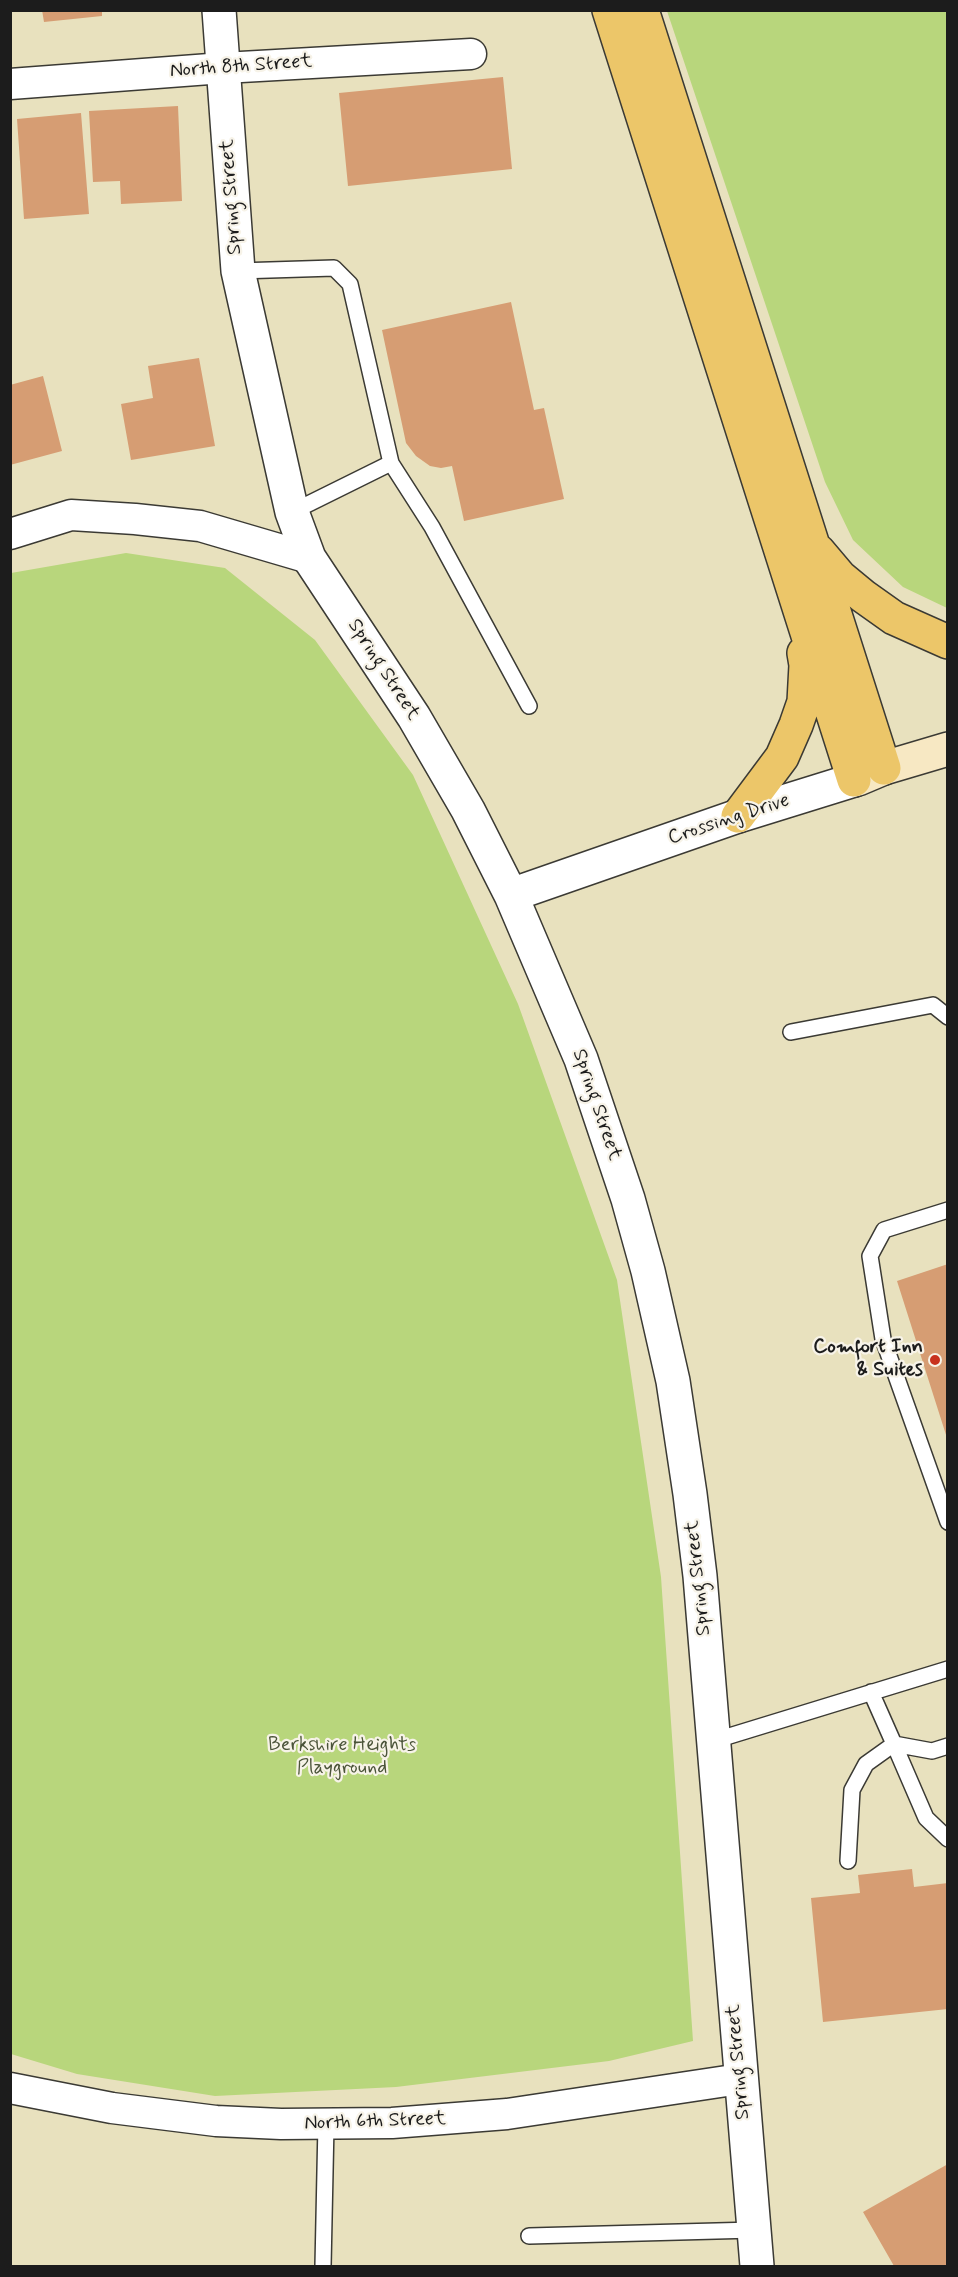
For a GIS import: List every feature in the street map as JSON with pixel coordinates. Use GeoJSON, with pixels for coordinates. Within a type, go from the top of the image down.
{"type":"FeatureCollection","features":[{"type":"Feature","properties":{"kind":"highway"},"geometry":{"type":"LineString","coordinates":[[609,10],[854,780]]}},
{"type":"Feature","properties":{"kind":"highway"},"geometry":{"type":"LineString","coordinates":[[642,10],[884,768]]}},
{"type":"Feature","properties":{"kind":"highway"},"geometry":{"type":"LineString","coordinates":[[812,544],[840,577],[863,596],[894,618],[948,642]]}},
{"type":"Feature","properties":{"kind":"highway"},"geometry":{"type":"LineString","coordinates":[[738,816],[782,758],[804,702],[806,665],[793,590]]}},
{"type":"Feature","properties":{"kind":"main road","name":"Crossing Drive"},"geometry":{"type":"LineString","coordinates":[[854,780],[884,768],[948,749]]}},
{"type":"Feature","properties":{"kind":"street","name":"Spring Street"},"geometry":{"type":"LineString","coordinates":[[219,10],[238,271],[292,512],[309,558],[414,717],[468,810],[511,895],[581,1059],[625,1188],[648,1271],[673,1381],[700,1576],[757,2266]]}},
{"type":"Feature","properties":{"kind":"street","name":"North 8th Street"},"geometry":{"type":"LineString","coordinates":[[10,84],[223,68],[471,54]]}},
{"type":"Feature","properties":{"kind":"street"},"geometry":{"type":"LineString","coordinates":[[10,534],[71,514],[135,519],[200,526],[309,558]]}},
{"type":"Feature","properties":{"kind":"street","name":"Crossing Drive"},"geometry":{"type":"LineString","coordinates":[[511,895],[738,816],[854,780]]}},
{"type":"Feature","properties":{"kind":"street","name":"North 6th Street"},"geometry":{"type":"LineString","coordinates":[[10,2088],[112,2108],[216,2121],[326,2124],[455,2120],[740,2079]]}},
{"type":"Feature","properties":{"kind":"lane"},"geometry":{"type":"LineString","coordinates":[[238,271],[334,268],[350,284],[391,463],[432,527],[529,706]]}},
{"type":"Feature","properties":{"kind":"lane"},"geometry":{"type":"LineString","coordinates":[[292,512],[391,463]]}},
{"type":"Feature","properties":{"kind":"lane"},"geometry":{"type":"LineString","coordinates":[[791,1032],[933,1005],[948,1017]]}},
{"type":"Feature","properties":{"kind":"lane"},"geometry":{"type":"LineString","coordinates":[[948,1210],[884,1230],[870,1256],[883,1339],[948,1522]]}},
{"type":"Feature","properties":{"kind":"lane"},"geometry":{"type":"LineString","coordinates":[[713,1741],[948,1669]]}},
{"type":"Feature","properties":{"kind":"lane"},"geometry":{"type":"LineString","coordinates":[[872,1692],[926,1818],[948,1839]]}},
{"type":"Feature","properties":{"kind":"lane"},"geometry":{"type":"LineString","coordinates":[[848,1861],[852,1790],[866,1764],[894,1744],[932,1751],[948,1746]]}},
{"type":"Feature","properties":{"kind":"lane"},"geometry":{"type":"LineString","coordinates":[[323,2266],[326,2124]]}},
{"type":"Feature","properties":{"kind":"lane"},"geometry":{"type":"LineString","coordinates":[[529,2236],[754,2230]]}},
{"type":"Feature","properties":{"kind":"green space"},"geometry":{"type":"Polygon","coordinates":[[[667,11],[947,11],[947,608],[903,587],[853,540],[825,482],[667,11]]]}},
{"type":"Feature","properties":{"kind":"green space","name":"Berkshire Heights Playground"},"geometry":{"type":"Polygon","coordinates":[[[126,553],[225,568],[315,640],[413,775],[518,1004],[617,1280],[661,1577],[693,2041],[609,2061],[396,2087],[215,2096],[77,2074],[11,2054],[11,573],[126,553]]]}},
{"type":"Feature","properties":{"kind":"building"},"geometry":{"type":"Polygon","coordinates":[[[42,10],[102,10],[102,16],[44,22],[42,10]]]}},
{"type":"Feature","properties":{"kind":"building"},"geometry":{"type":"Polygon","coordinates":[[[503,77],[512,169],[348,186],[339,93],[503,77]]]}},
{"type":"Feature","properties":{"kind":"building"},"geometry":{"type":"Polygon","coordinates":[[[178,106],[182,201],[121,204],[120,181],[93,182],[89,111],[178,106]]]}},
{"type":"Feature","properties":{"kind":"building"},"geometry":{"type":"Polygon","coordinates":[[[81,113],[89,214],[24,219],[17,119],[81,113]]]}},
{"type":"Feature","properties":{"kind":"building"},"geometry":{"type":"Polygon","coordinates":[[[511,302],[534,410],[544,408],[564,499],[464,521],[452,466],[441,468],[430,466],[416,456],[406,443],[382,330],[511,302]]]}},
{"type":"Feature","properties":{"kind":"building"},"geometry":{"type":"Polygon","coordinates":[[[199,358],[215,446],[131,460],[121,404],[153,398],[148,366],[199,358]]]}},
{"type":"Feature","properties":{"kind":"building"},"geometry":{"type":"Polygon","coordinates":[[[43,376],[62,451],[10,465],[10,385],[43,376]]]}},
{"type":"Feature","properties":{"kind":"building","name":"Comfort Inn & Suites"},"geometry":{"type":"Polygon","coordinates":[[[948,1264],[948,1438],[947,1438],[897,1281],[948,1264]]]}},
{"type":"Feature","properties":{"kind":"building"},"geometry":{"type":"Polygon","coordinates":[[[912,1869],[914,1887],[948,1883],[948,2009],[823,2022],[811,1898],[860,1893],[858,1875],[912,1869]]]}},
{"type":"Feature","properties":{"kind":"building"},"geometry":{"type":"Polygon","coordinates":[[[948,2164],[948,2266],[894,2266],[863,2212],[948,2164]]]}},
{"type":"Feature","properties":{"kind":"place","name":"Comfort Inn & Suites"},"geometry":{"type":"Point","coordinates":[935,1360]}}]}
